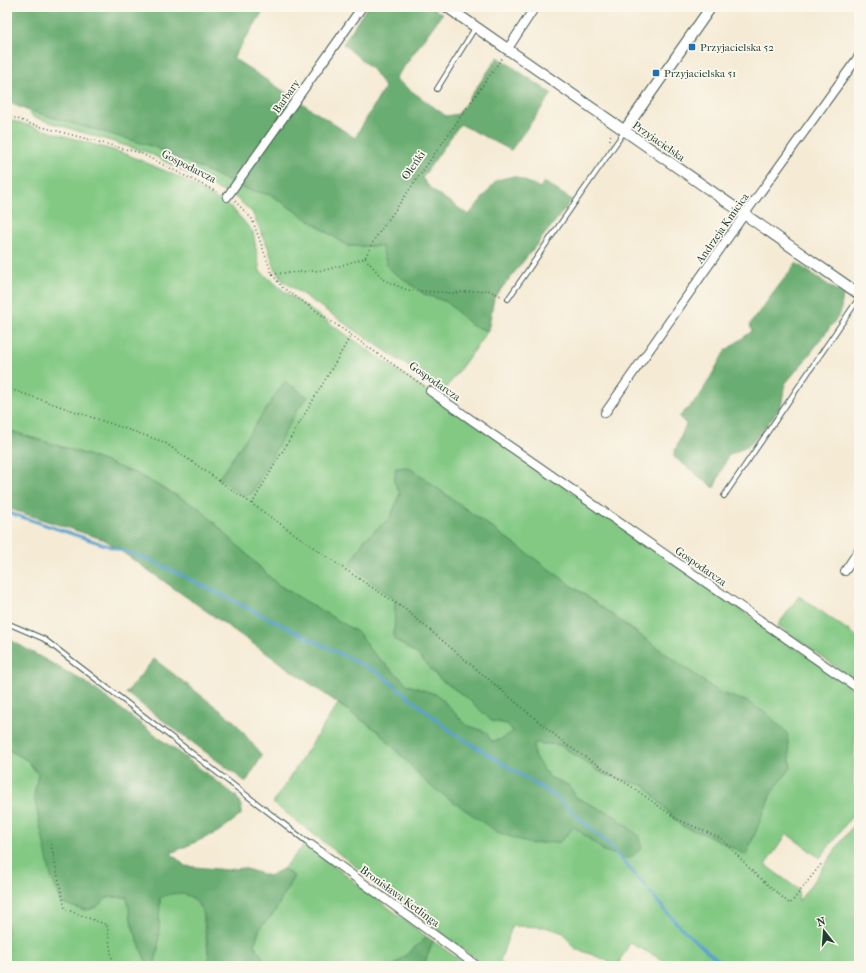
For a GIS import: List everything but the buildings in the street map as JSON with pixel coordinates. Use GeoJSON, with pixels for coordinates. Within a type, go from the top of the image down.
{"type":"FeatureCollection","features":[{"type":"Feature","properties":{"kind":"street","name":"Barbary"},"geometry":{"type":"LineString","coordinates":[[227,197],[362,7]]}},
{"type":"Feature","properties":{"kind":"street","name":"Przyjacielska"},"geometry":{"type":"LineString","coordinates":[[447,7],[859,294]]}},
{"type":"Feature","properties":{"kind":"street"},"geometry":{"type":"LineString","coordinates":[[507,50],[535,7]]}},
{"type":"Feature","properties":{"kind":"street"},"geometry":{"type":"LineString","coordinates":[[624,131],[711,7]]}},
{"type":"Feature","properties":{"kind":"street","name":"Andrzeja Kmicica"},"geometry":{"type":"LineString","coordinates":[[605,414],[744,215],[859,56]]}},
{"type":"Feature","properties":{"kind":"street","name":"Gospodarcza"},"geometry":{"type":"LineString","coordinates":[[430,391],[859,689]]}},
{"type":"Feature","properties":{"kind":"street"},"geometry":{"type":"LineString","coordinates":[[845,571],[859,550]]}},
{"type":"Feature","properties":{"kind":"street","name":"Bronisława Ketlinga"},"geometry":{"type":"LineString","coordinates":[[311,845],[476,966]]}},
{"type":"Feature","properties":{"kind":"lane"},"geometry":{"type":"LineString","coordinates":[[437,89],[475,27]]}},
{"type":"Feature","properties":{"kind":"lane"},"geometry":{"type":"LineString","coordinates":[[508,299],[624,131]]}},
{"type":"Feature","properties":{"kind":"lane"},"geometry":{"type":"LineString","coordinates":[[724,496],[859,298]]}},
{"type":"Feature","properties":{"kind":"lane"},"geometry":{"type":"LineString","coordinates":[[7,623],[44,639],[311,845]]}},
{"type":"Feature","properties":{"kind":"path","name":"Oleńki"},"geometry":{"type":"LineString","coordinates":[[365,258],[374,240],[507,50]]}},
{"type":"Feature","properties":{"kind":"path","name":"Gospodarcza"},"geometry":{"type":"LineString","coordinates":[[7,115],[31,124],[140,153],[236,202],[252,219],[272,274],[282,287],[430,391]]}},
{"type":"Feature","properties":{"kind":"path"},"geometry":{"type":"LineString","coordinates":[[272,274],[326,270],[365,258],[384,280],[407,290],[453,293],[488,290],[508,299]]}},
{"type":"Feature","properties":{"kind":"path"},"geometry":{"type":"LineString","coordinates":[[252,504],[277,459],[311,407],[351,335]]}},
{"type":"Feature","properties":{"kind":"path"},"geometry":{"type":"LineString","coordinates":[[7,388],[164,442],[406,610],[568,746],[629,785],[677,819],[722,839],[754,872],[790,904],[822,862]]}},
{"type":"Feature","properties":{"kind":"path"},"geometry":{"type":"LineString","coordinates":[[51,844],[65,909],[107,925],[113,966]]}},
{"type":"Feature","properties":{"kind":"green space"},"geometry":{"type":"Polygon","coordinates":[[[7,7],[266,7],[233,58],[355,138],[385,87],[372,69],[343,44],[367,7],[431,7],[442,14],[395,79],[446,116],[458,114],[498,57],[552,94],[511,150],[460,124],[422,178],[432,190],[469,215],[497,180],[514,176],[540,188],[544,182],[572,200],[494,298],[488,331],[471,325],[447,302],[424,294],[388,268],[381,246],[348,246],[271,195],[246,189],[152,146],[27,110],[7,102],[7,7]]]}},
{"type":"Feature","properties":{"kind":"green space"},"geometry":{"type":"Polygon","coordinates":[[[7,88],[27,110],[7,102],[7,88]]]}},
{"type":"Feature","properties":{"kind":"green space"},"geometry":{"type":"Polygon","coordinates":[[[27,110],[152,146],[246,189],[271,195],[348,246],[381,246],[424,294],[447,302],[471,325],[488,331],[444,391],[283,281],[274,266],[268,247],[252,212],[235,197],[149,153],[33,117],[27,110]]]}},
{"type":"Feature","properties":{"kind":"green space"},"geometry":{"type":"Polygon","coordinates":[[[7,119],[126,154],[179,177],[232,208],[253,232],[260,271],[285,292],[859,692],[859,736],[855,735],[853,785],[859,790],[859,811],[852,816],[820,858],[787,834],[765,865],[798,889],[799,901],[859,817],[859,966],[661,966],[663,960],[630,943],[617,966],[607,966],[609,961],[574,948],[564,933],[545,927],[512,926],[500,961],[505,966],[485,966],[273,803],[338,704],[379,732],[428,784],[574,826],[604,851],[615,816],[577,798],[568,785],[549,777],[534,756],[533,743],[560,745],[603,774],[645,786],[681,826],[708,835],[746,855],[772,792],[791,768],[746,701],[720,693],[408,467],[396,468],[394,481],[400,493],[390,518],[365,539],[351,564],[395,600],[394,639],[418,655],[440,679],[466,697],[492,721],[507,724],[514,732],[500,740],[491,741],[486,732],[466,725],[438,695],[408,685],[370,650],[358,633],[277,584],[199,508],[137,474],[85,454],[7,430],[7,119]],[[308,397],[249,435],[220,478],[278,443],[297,410],[308,397]]]}},
{"type":"Feature","properties":{"kind":"green space"},"geometry":{"type":"Polygon","coordinates":[[[796,263],[843,295],[840,314],[785,384],[781,407],[752,443],[728,456],[714,488],[673,456],[686,424],[679,417],[700,396],[725,351],[752,331],[750,324],[796,263]]]}},
{"type":"Feature","properties":{"kind":"green space"},"geometry":{"type":"Polygon","coordinates":[[[285,381],[308,397],[297,410],[252,493],[244,497],[219,478],[285,381]]]}},
{"type":"Feature","properties":{"kind":"green space"},"geometry":{"type":"Polygon","coordinates":[[[7,430],[85,454],[137,474],[199,508],[277,584],[359,633],[370,650],[408,685],[438,695],[466,725],[486,732],[491,741],[500,740],[514,731],[507,724],[492,721],[466,697],[440,679],[418,655],[394,639],[395,600],[350,564],[365,539],[390,518],[400,494],[394,481],[396,468],[408,467],[720,693],[746,701],[769,715],[787,733],[791,768],[772,792],[746,855],[708,835],[681,826],[645,786],[603,774],[560,745],[534,743],[534,756],[549,777],[568,785],[577,798],[615,816],[638,835],[642,848],[629,859],[604,851],[574,827],[560,842],[530,844],[497,832],[428,784],[379,732],[105,540],[7,508],[7,430]]]}},
{"type":"Feature","properties":{"kind":"green space"},"geometry":{"type":"Polygon","coordinates":[[[799,596],[859,638],[859,684],[778,625],[799,596]]]}},
{"type":"Feature","properties":{"kind":"green space"},"geometry":{"type":"Polygon","coordinates":[[[7,638],[88,684],[236,796],[241,806],[241,815],[218,832],[171,853],[185,866],[227,870],[243,868],[269,876],[283,869],[294,876],[274,913],[260,928],[254,945],[267,964],[281,966],[210,966],[206,928],[202,910],[194,899],[184,894],[166,895],[160,898],[158,951],[154,966],[149,966],[146,962],[132,925],[127,897],[108,897],[96,907],[87,910],[62,903],[51,877],[34,797],[38,774],[27,760],[7,749],[7,638]]]}},
{"type":"Feature","properties":{"kind":"green space"},"geometry":{"type":"Polygon","coordinates":[[[154,659],[234,721],[262,756],[246,782],[126,693],[154,659]]]}},
{"type":"Feature","properties":{"kind":"green space"},"geometry":{"type":"Polygon","coordinates":[[[7,749],[27,760],[38,774],[34,797],[62,903],[87,910],[96,907],[108,897],[127,897],[132,925],[146,962],[149,966],[7,966],[7,749]]]}},
{"type":"Feature","properties":{"kind":"green space"},"geometry":{"type":"Polygon","coordinates":[[[305,844],[427,937],[393,966],[267,964],[254,945],[260,928],[274,913],[294,876],[283,869],[305,844]]]}},
{"type":"Feature","properties":{"kind":"green space"},"geometry":{"type":"Polygon","coordinates":[[[170,893],[185,893],[193,899],[202,910],[210,966],[154,966],[158,951],[160,898],[170,893]]]}},
{"type":"Feature","properties":{"kind":"green space"},"geometry":{"type":"Polygon","coordinates":[[[427,937],[433,941],[427,958],[421,965],[393,966],[427,937]]]}},
{"type":"Feature","properties":{"kind":"green space"},"geometry":{"type":"Polygon","coordinates":[[[433,941],[468,966],[420,966],[425,963],[433,941]]]}},
{"type":"Feature","properties":{"kind":"waterway"},"geometry":{"type":"LineString","coordinates":[[7,512],[153,561],[379,673],[452,732],[555,796],[611,847],[646,887]]}},
{"type":"Feature","properties":{"kind":"waterway"},"geometry":{"type":"LineString","coordinates":[[650,892],[685,932],[726,966]]}},
{"type":"Feature","properties":{"kind":"place","name":"Przyjacielska 52"},"geometry":{"type":"Point","coordinates":[692,47]}},
{"type":"Feature","properties":{"kind":"place","name":"Przyjacielska 51"},"geometry":{"type":"Point","coordinates":[656,73]}}]}
